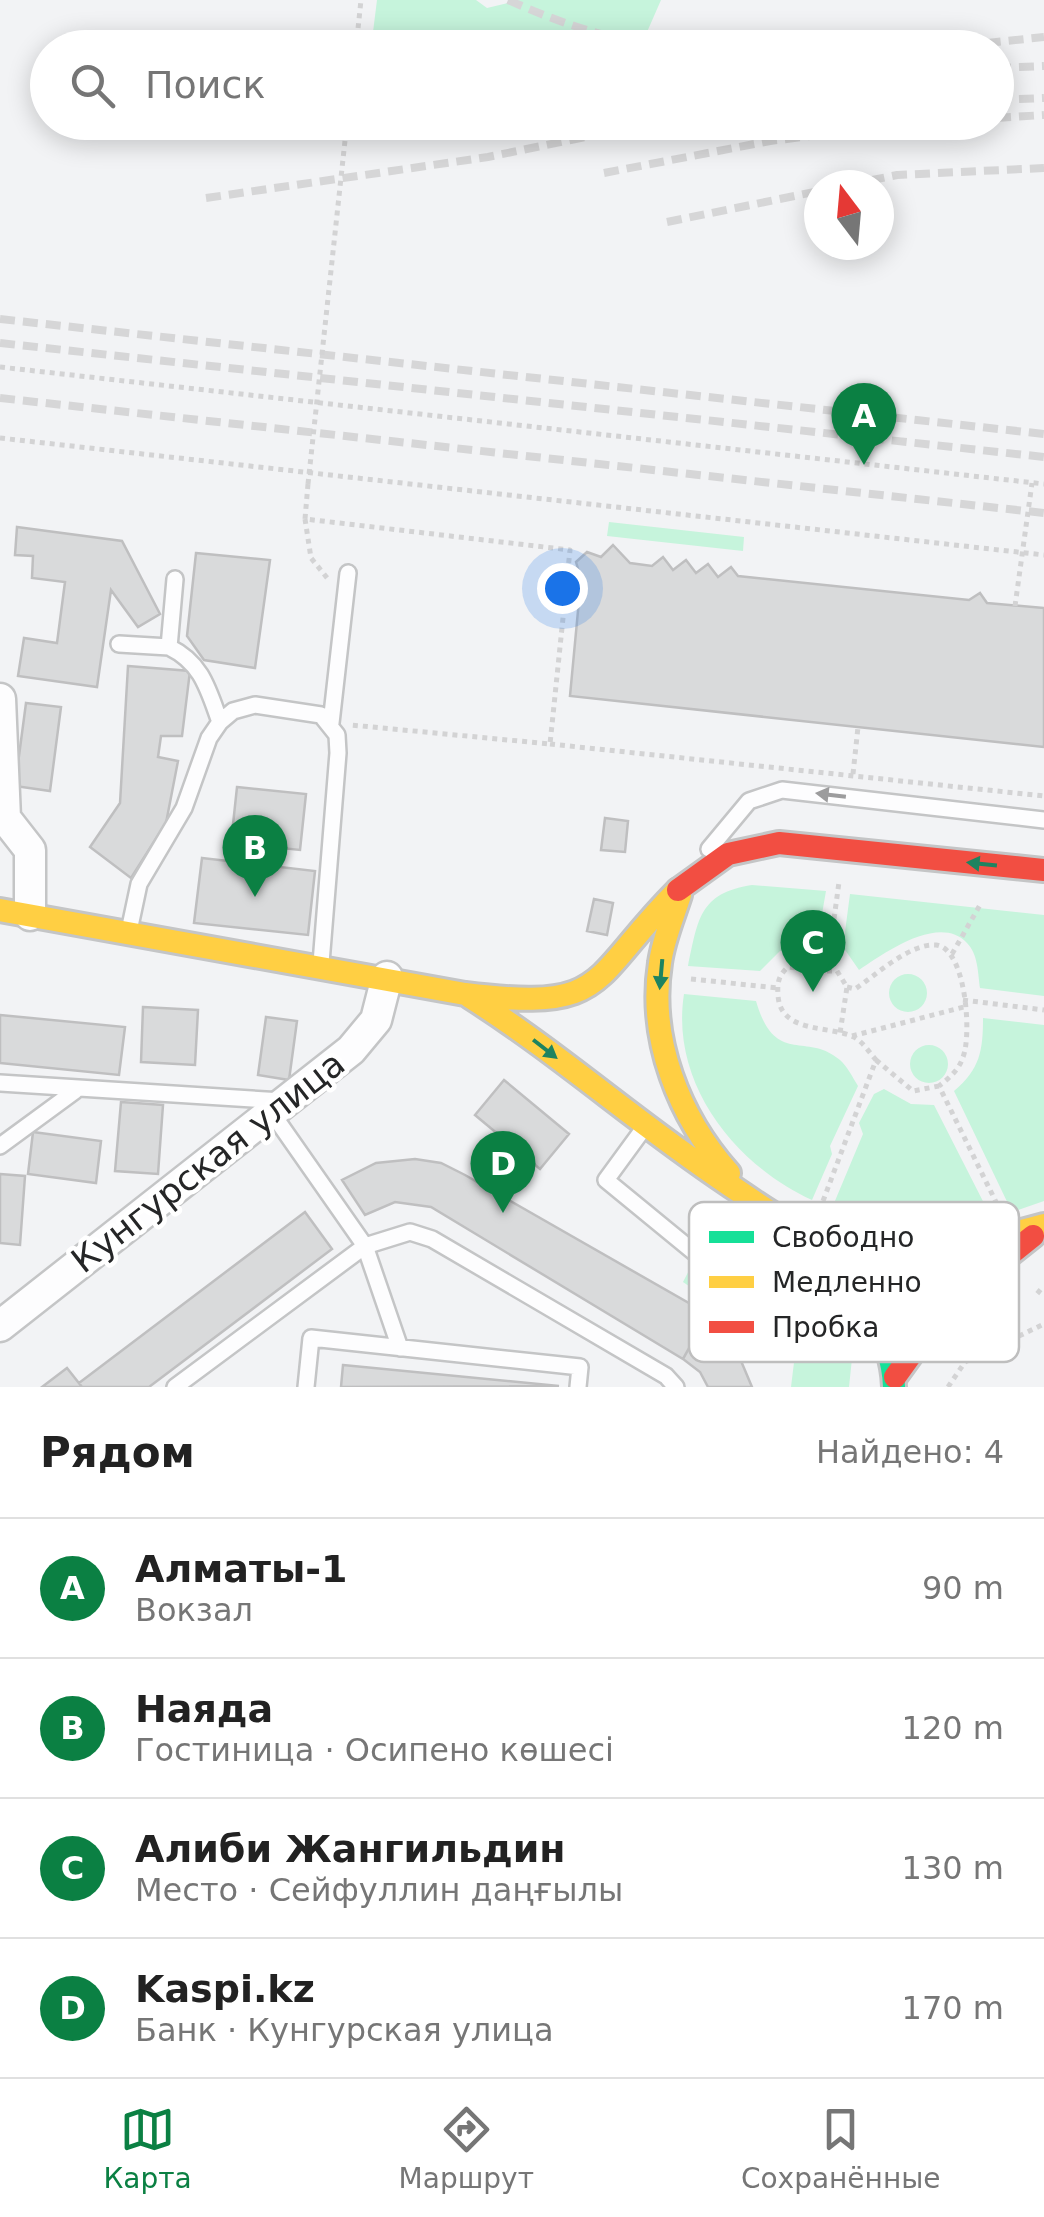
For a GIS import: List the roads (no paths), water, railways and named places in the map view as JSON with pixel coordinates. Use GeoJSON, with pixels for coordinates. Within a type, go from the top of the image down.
{"type":"FeatureCollection","features":[{"type":"Feature","properties":{"kind":"main road"},"geometry":{"type":"LineString","coordinates":[[15,913],[388,977],[465,994],[527,999],[581,992],[608,971],[685,880],[720,856],[748,846],[778,843],[1044,870]]}},
{"type":"Feature","properties":{"kind":"main road"},"geometry":{"type":"LineString","coordinates":[[685,880],[659,968],[662,1041],[689,1116],[721,1164],[759,1202]]}},
{"type":"Feature","properties":{"kind":"main road"},"geometry":{"type":"LineString","coordinates":[[465,994],[535,1040],[644,1128],[756,1202]]}},
{"type":"Feature","properties":{"kind":"main road"},"geometry":{"type":"LineString","coordinates":[[1019,1232],[1044,1227]]}},
{"type":"Feature","properties":{"kind":"main road"},"geometry":{"type":"LineString","coordinates":[[1019,1247],[1044,1227]]}},
{"type":"Feature","properties":{"kind":"street"},"geometry":{"type":"LineString","coordinates":[[0,699],[4,818],[30,850],[15,913]]}},
{"type":"Feature","properties":{"kind":"street","name":"Кунгурская улица"},"geometry":{"type":"LineString","coordinates":[[0,1326],[369,1033],[381,1009],[388,977]]}},
{"type":"Feature","properties":{"kind":"lane"},"geometry":{"type":"LineString","coordinates":[[169,648],[176,579]]}},
{"type":"Feature","properties":{"kind":"lane"},"geometry":{"type":"LineString","coordinates":[[321,966],[338,753],[331,723],[347,581]]}},
{"type":"Feature","properties":{"kind":"lane"},"geometry":{"type":"LineString","coordinates":[[119,644],[169,648],[190,657],[201,671],[220,722]]}},
{"type":"Feature","properties":{"kind":"lane"},"geometry":{"type":"LineString","coordinates":[[129,931],[139,884],[184,808],[209,738],[220,722],[233,711],[255,705],[321,715],[331,723]]}},
{"type":"Feature","properties":{"kind":"lane"},"geometry":{"type":"LineString","coordinates":[[685,880],[749,801],[782,790],[1044,820]]}},
{"type":"Feature","properties":{"kind":"lane"},"geometry":{"type":"LineString","coordinates":[[0,1082],[279,1107],[365,1246],[400,1348]]}},
{"type":"Feature","properties":{"kind":"lane"},"geometry":{"type":"LineString","coordinates":[[0,1146],[75,1091]]}},
{"type":"Feature","properties":{"kind":"lane"},"geometry":{"type":"LineString","coordinates":[[644,1128],[606,1180],[689,1248]]}},
{"type":"Feature","properties":{"kind":"lane"},"geometry":{"type":"LineString","coordinates":[[175,1387],[365,1246],[410,1232],[432,1238],[666,1376],[676,1387]]}},
{"type":"Feature","properties":{"kind":"lane"},"geometry":{"type":"LineString","coordinates":[[306,1387],[311,1338],[580,1367],[578,1387]]}},
{"type":"Feature","properties":{"kind":"railway"},"geometry":{"type":"LineString","coordinates":[[508,0],[586,30]]}},
{"type":"Feature","properties":{"kind":"railway"},"geometry":{"type":"LineString","coordinates":[[1014,40],[1044,37]]}},
{"type":"Feature","properties":{"kind":"railway"},"geometry":{"type":"LineString","coordinates":[[1014,67],[1044,66]]}},
{"type":"Feature","properties":{"kind":"railway"},"geometry":{"type":"LineString","coordinates":[[1014,99],[1044,98]]}},
{"type":"Feature","properties":{"kind":"railway"},"geometry":{"type":"LineString","coordinates":[[1014,117],[1044,115]]}},
{"type":"Feature","properties":{"kind":"railway"},"geometry":{"type":"LineString","coordinates":[[206,198],[488,157],[571,140]]}},
{"type":"Feature","properties":{"kind":"railway"},"geometry":{"type":"LineString","coordinates":[[604,173],[778,140]]}},
{"type":"Feature","properties":{"kind":"railway"},"geometry":{"type":"LineString","coordinates":[[894,176],[1044,168]]}},
{"type":"Feature","properties":{"kind":"railway"},"geometry":{"type":"LineString","coordinates":[[667,222],[804,194]]}},
{"type":"Feature","properties":{"kind":"railway"},"geometry":{"type":"LineString","coordinates":[[0,319],[1044,434]]}},
{"type":"Feature","properties":{"kind":"railway"},"geometry":{"type":"LineString","coordinates":[[0,343],[1044,457]]}},
{"type":"Feature","properties":{"kind":"railway"},"geometry":{"type":"LineString","coordinates":[[0,398],[1044,513]]}},
{"type":"Feature","properties":{"kind":"place","name":"Алматы-1"},"geometry":{"type":"Point","coordinates":[864,465]}},
{"type":"Feature","properties":{"kind":"place","name":"Наяда"},"geometry":{"type":"Point","coordinates":[255,897]}},
{"type":"Feature","properties":{"kind":"place","name":"Алиби Жангильдин"},"geometry":{"type":"Point","coordinates":[813,992]}},
{"type":"Feature","properties":{"kind":"place","name":"Kaspi.kz"},"geometry":{"type":"Point","coordinates":[503,1213]}}]}
